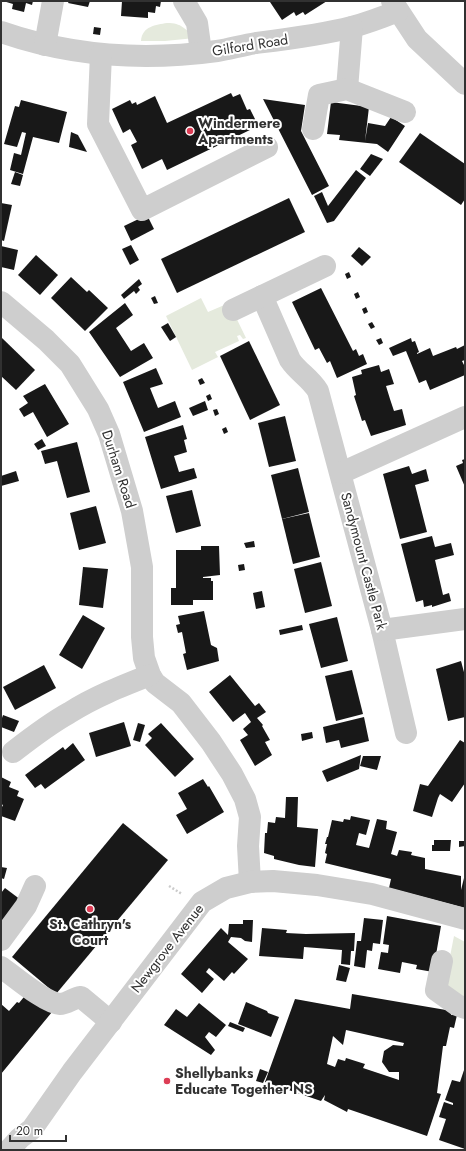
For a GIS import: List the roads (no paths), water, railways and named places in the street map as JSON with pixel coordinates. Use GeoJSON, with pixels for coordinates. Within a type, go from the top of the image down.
{"type":"FeatureCollection","features":[{"type":"Feature","properties":{"kind":"street"},"geometry":{"type":"LineString","coordinates":[[45,45],[53,1]]}},
{"type":"Feature","properties":{"kind":"street"},"geometry":{"type":"LineString","coordinates":[[184,1],[197,23],[201,52]]}},
{"type":"Feature","properties":{"kind":"street","name":"Gilford Road"},"geometry":{"type":"LineString","coordinates":[[1,34],[78,52],[160,56],[217,51],[352,27],[395,6],[417,39],[465,84]]}},
{"type":"Feature","properties":{"kind":"street"},"geometry":{"type":"LineString","coordinates":[[347,89],[352,27]]}},
{"type":"Feature","properties":{"kind":"street"},"geometry":{"type":"LineString","coordinates":[[101,54],[98,124],[142,210],[268,147]]}},
{"type":"Feature","properties":{"kind":"street"},"geometry":{"type":"LineString","coordinates":[[312,129],[318,95],[347,89],[405,112]]}},
{"type":"Feature","properties":{"kind":"street"},"geometry":{"type":"LineString","coordinates":[[233,310],[325,266]]}},
{"type":"Feature","properties":{"kind":"street","name":"Sandymount Castle Park"},"geometry":{"type":"LineString","coordinates":[[262,296],[295,368],[312,381],[318,391],[341,472],[382,630],[406,733]]}},
{"type":"Feature","properties":{"kind":"street","name":"Durham Road"},"geometry":{"type":"LineString","coordinates":[[1,302],[46,340],[70,364],[98,409],[109,434],[132,511],[142,567],[142,637],[144,658],[150,675],[156,683],[181,703],[194,718],[211,742],[245,799],[250,818],[248,846],[250,882]]}},
{"type":"Feature","properties":{"kind":"street"},"geometry":{"type":"LineString","coordinates":[[341,472],[465,417]]}},
{"type":"Feature","properties":{"kind":"street"},"geometry":{"type":"LineString","coordinates":[[382,630],[465,618]]}},
{"type":"Feature","properties":{"kind":"street"},"geometry":{"type":"LineString","coordinates":[[13,752],[70,712],[115,688],[150,675]]}},
{"type":"Feature","properties":{"kind":"street","name":"Newgrove Avenue"},"geometry":{"type":"LineString","coordinates":[[9,1150],[20,1138],[32,1129],[72,1072],[202,902],[226,888],[250,882],[273,881],[317,885],[372,894],[465,919]]}},
{"type":"Feature","properties":{"kind":"street"},"geometry":{"type":"LineString","coordinates":[[1,940],[26,906],[35,886]]}},
{"type":"Feature","properties":{"kind":"street"},"geometry":{"type":"LineString","coordinates":[[442,961],[436,990],[457,1005],[465,1008]]}},
{"type":"Feature","properties":{"kind":"street"},"geometry":{"type":"LineString","coordinates":[[1,967],[46,999],[60,1004],[68,1002],[74,998],[81,998],[111,1022]]}},
{"type":"Feature","properties":{"kind":"place","name":"Windermere Apartments"},"geometry":{"type":"Point","coordinates":[190,131]}},
{"type":"Feature","properties":{"kind":"place","name":"St. Cathryn's Court"},"geometry":{"type":"Point","coordinates":[90,909]}},
{"type":"Feature","properties":{"kind":"place","name":"Shellybanks Educate Together NS"},"geometry":{"type":"Point","coordinates":[167,1081]}}]}
